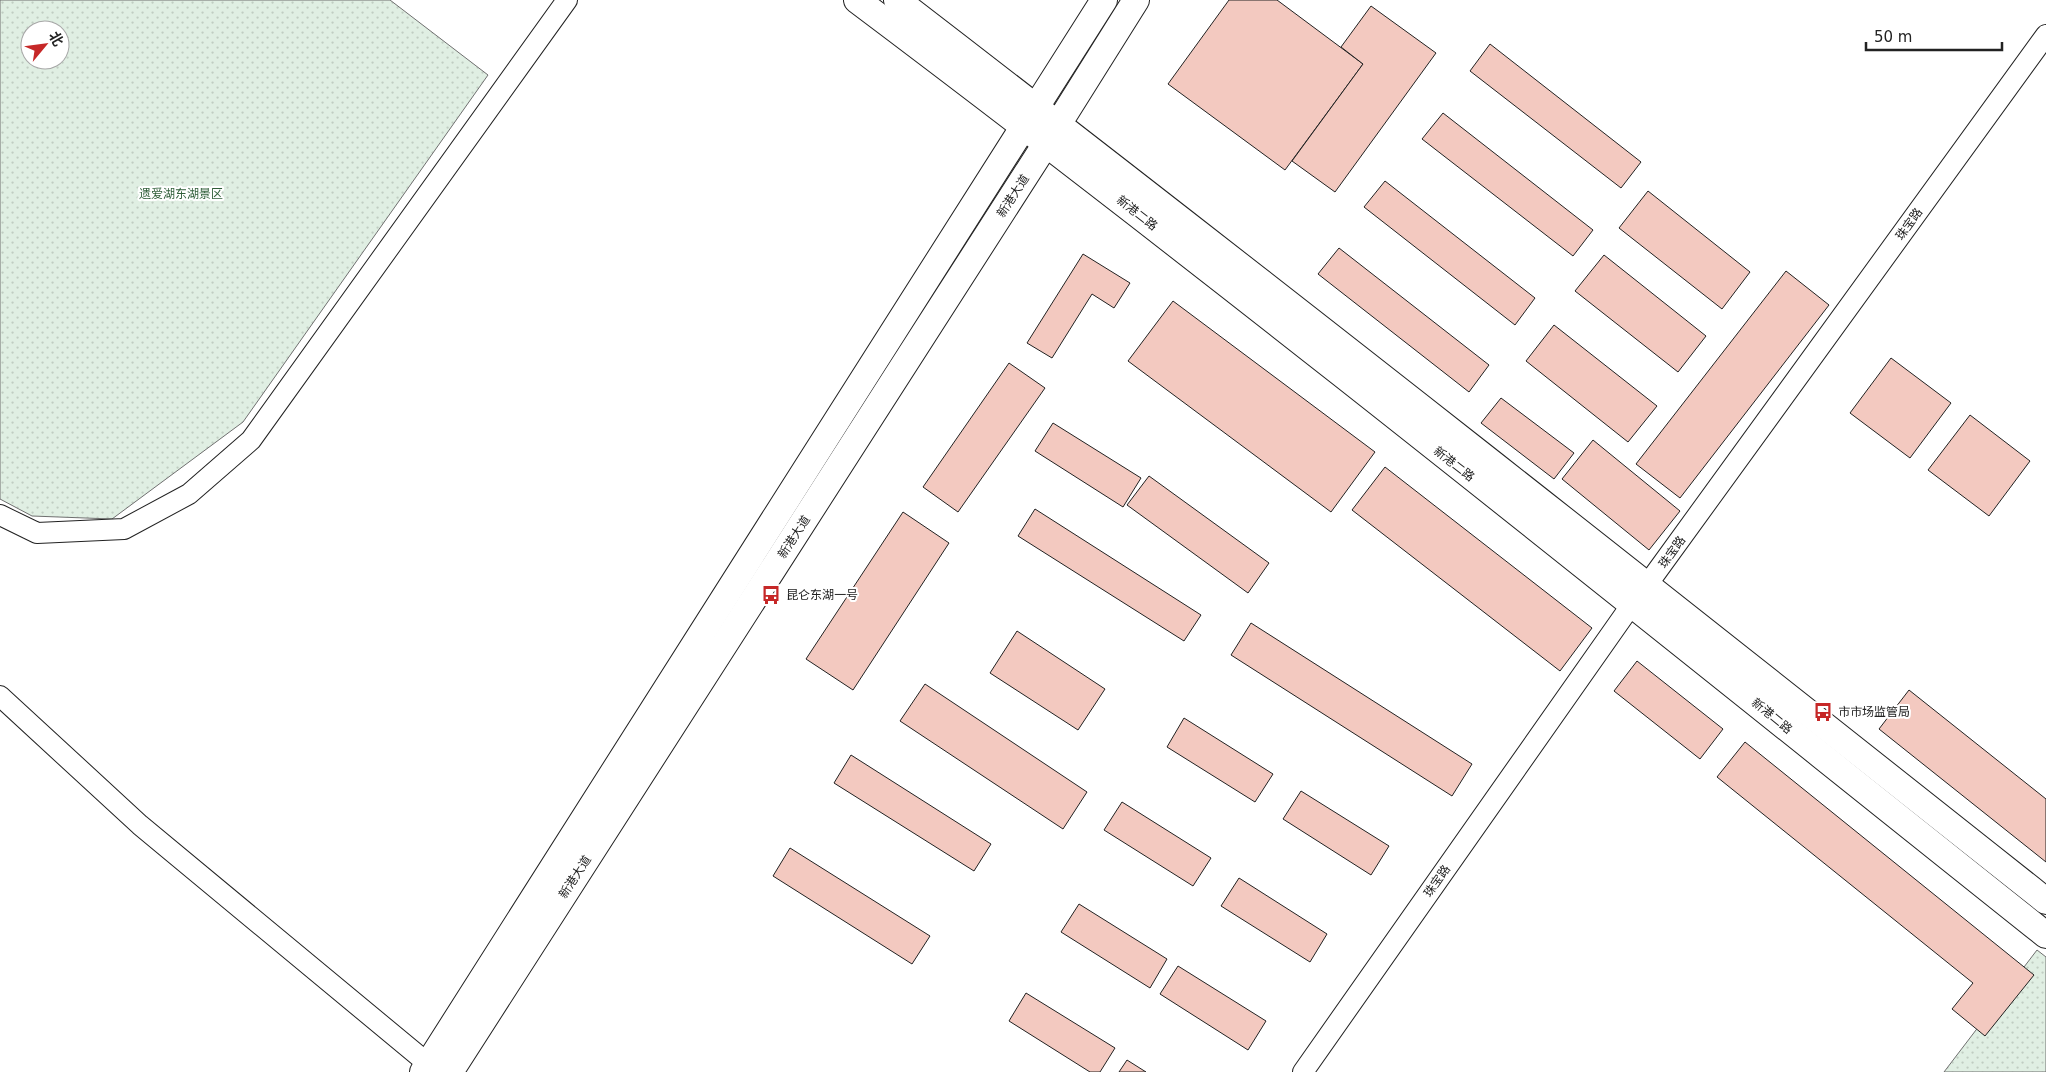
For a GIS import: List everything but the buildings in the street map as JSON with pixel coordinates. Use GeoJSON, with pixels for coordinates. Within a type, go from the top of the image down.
{"type":"FeatureCollection","features":[{"type":"Feature","properties":{"kind":"main road","name":"新港二路"},"geometry":{"type":"LineString","coordinates":[[857,0],[1053,133],[1640,595],[2046,901]]}},
{"type":"Feature","properties":{"kind":"main road","name":"新港二路"},"geometry":{"type":"LineString","coordinates":[[897,0],[1030,116]]}},
{"type":"Feature","properties":{"kind":"main road","name":"新港大道"},"geometry":{"type":"LineString","coordinates":[[435,1070],[1104,0]]}},
{"type":"Feature","properties":{"kind":"main road","name":"新港大道"},"geometry":{"type":"LineString","coordinates":[[435,1070],[1053,133],[1136,0]]}},
{"type":"Feature","properties":{"kind":"main road","name":"新港二路"},"geometry":{"type":"LineString","coordinates":[[1640,595],[2046,935]]}},
{"type":"Feature","properties":{"kind":"street"},"geometry":{"type":"LineString","coordinates":[[0,515],[37,533],[124,529],[189,494],[250,440],[567,0]]}},
{"type":"Feature","properties":{"kind":"street","name":"珠宝路"},"geometry":{"type":"LineString","coordinates":[[1303,1072],[1640,595],[2046,35]]}},
{"type":"Feature","properties":{"kind":"street"},"geometry":{"type":"LineString","coordinates":[[0,696],[140,825],[435,1070]]}},
{"type":"Feature","properties":{"kind":"green space","name":"遗爱湖东湖景区"},"geometry":{"type":"Polygon","coordinates":[[[0,0],[390,0],[488,75],[243,422],[112,519],[32,516],[0,499],[0,0]]]}},
{"type":"Feature","properties":{"kind":"green space"},"geometry":{"type":"Polygon","coordinates":[[[2037,950],[2046,957],[2046,1072],[1944,1072],[2037,950]]]}},
{"type":"Feature","properties":{"kind":"place","name":"昆仑东湖一号"},"geometry":{"type":"Point","coordinates":[771,595]}},
{"type":"Feature","properties":{"kind":"place","name":"市市场监管局"},"geometry":{"type":"Point","coordinates":[1823,712]}}]}
